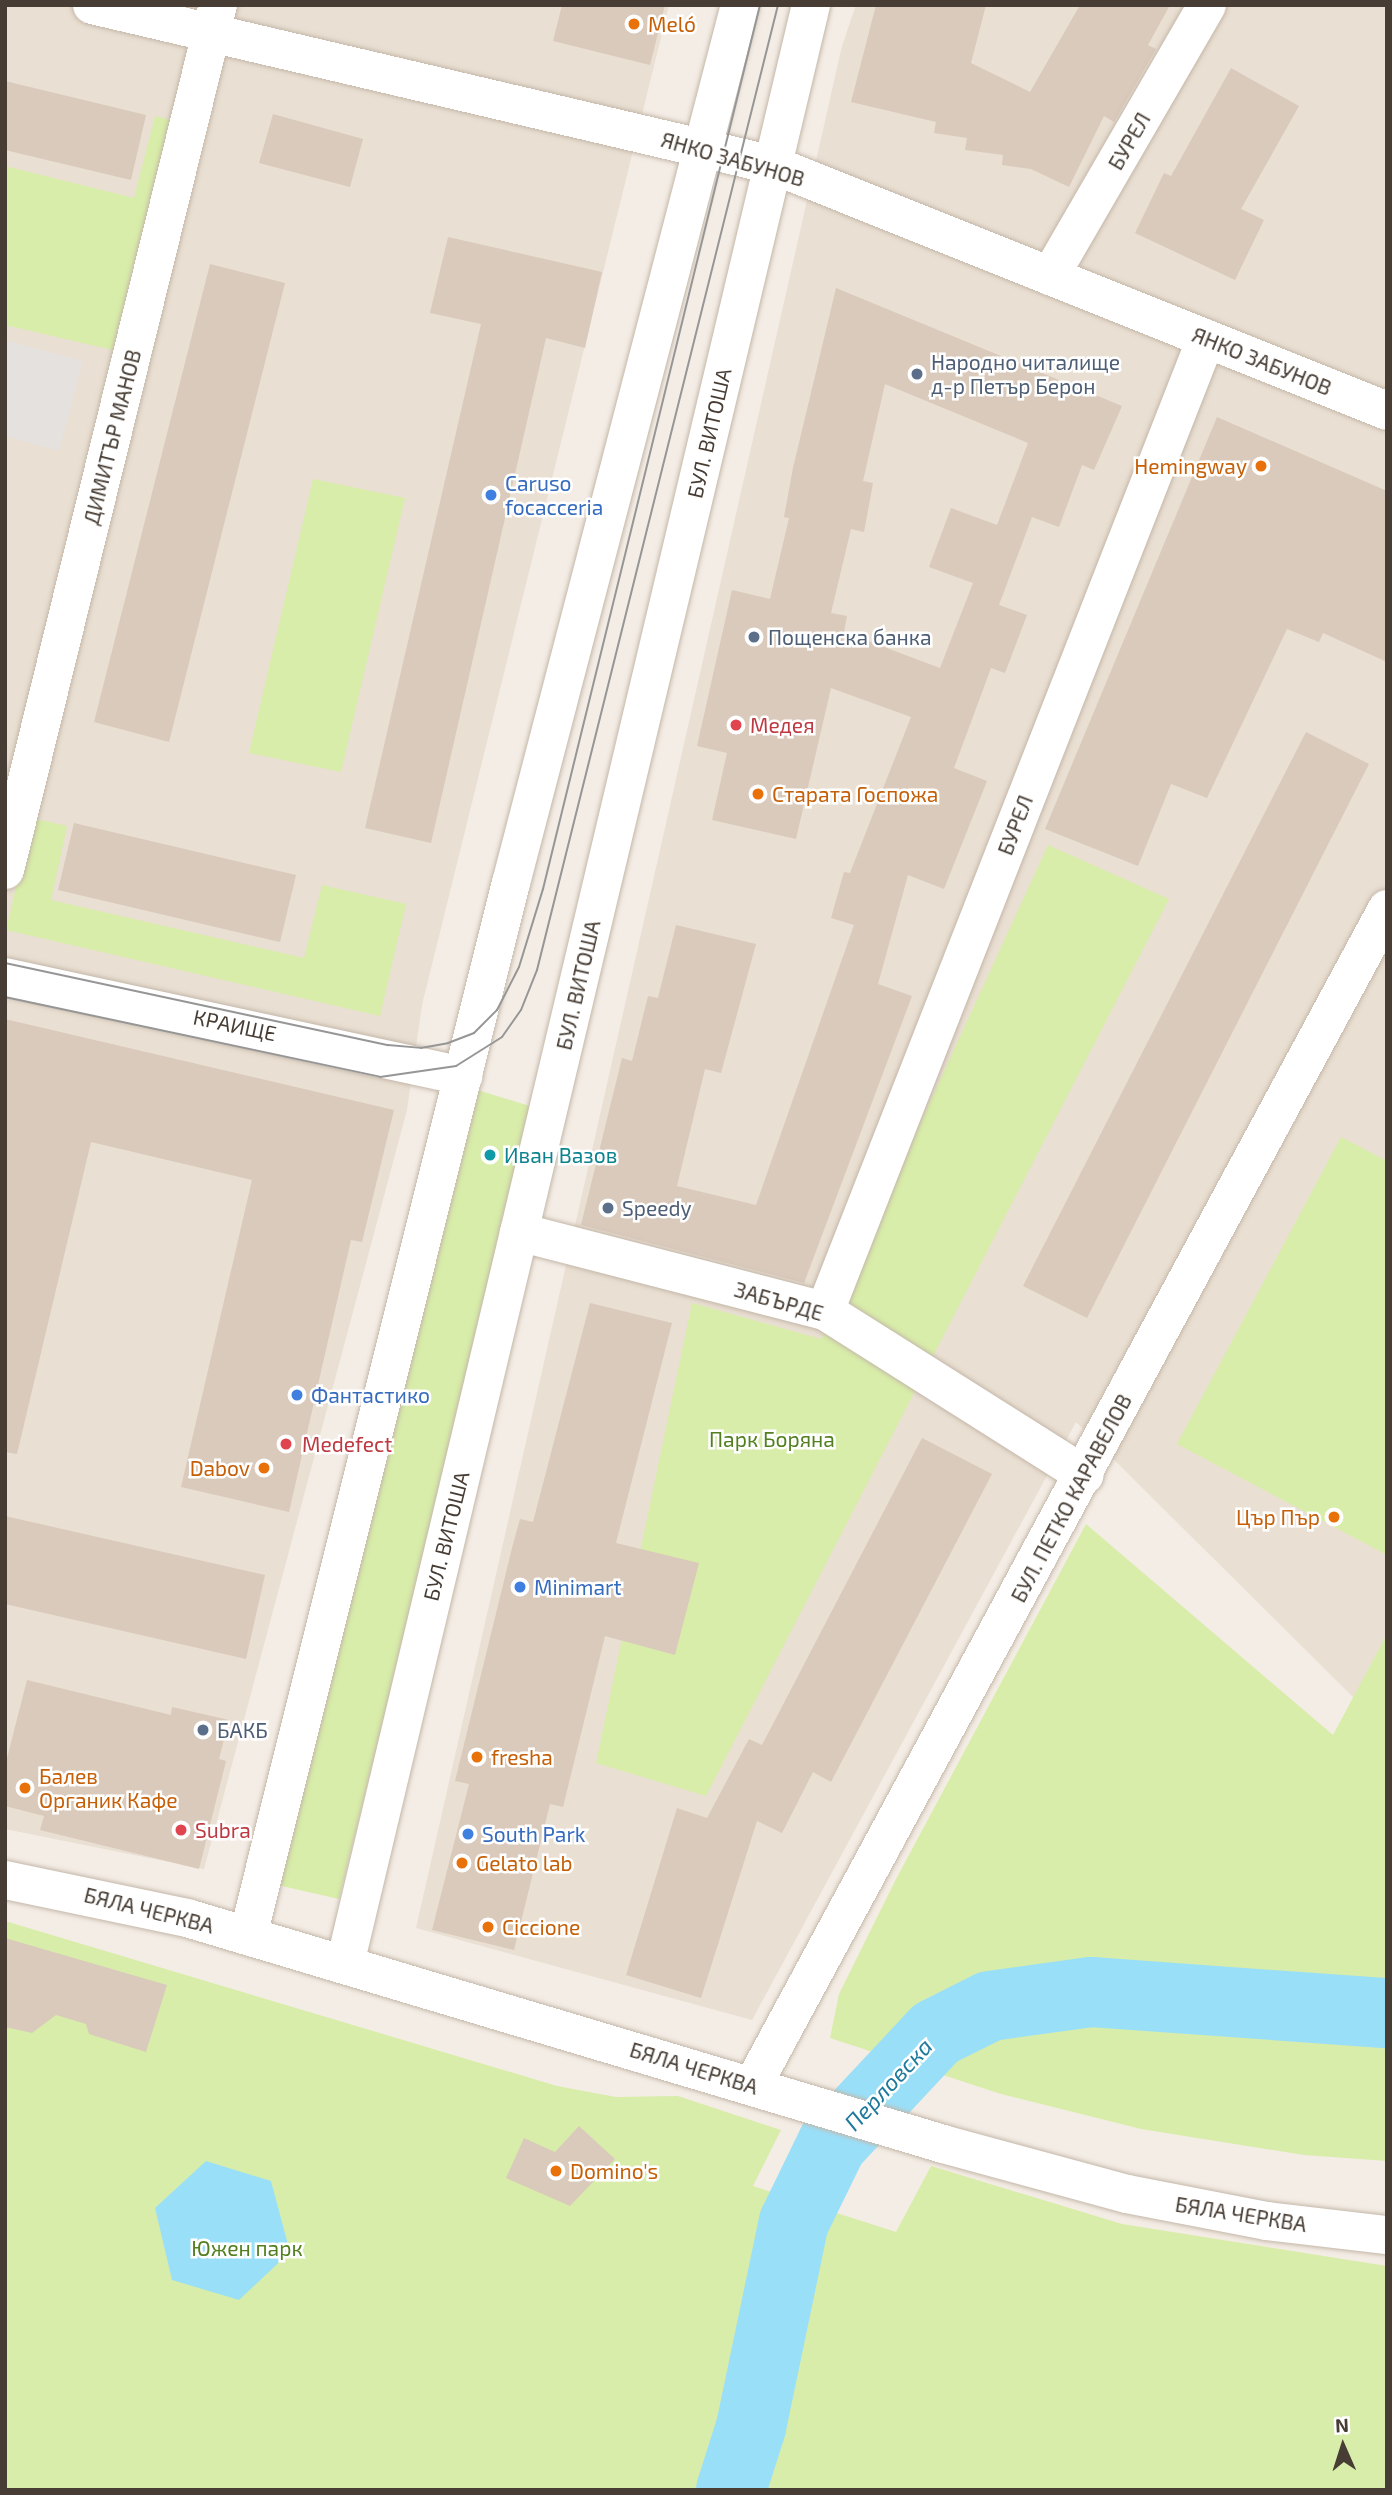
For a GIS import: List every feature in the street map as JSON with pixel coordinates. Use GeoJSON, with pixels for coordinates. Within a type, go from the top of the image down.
{"type":"FeatureCollection","features":[{"type":"Feature","properties":{"kind":"street","name":"ЯНКО ЗАБУНОВ"},"geometry":{"type":"LineString","coordinates":[[92,5],[215,19],[772,165],[1387,411]]}},
{"type":"Feature","properties":{"kind":"street"},"geometry":{"type":"LineString","coordinates":[[248,1936],[463,1076],[740,5]]}},
{"type":"Feature","properties":{"kind":"street","name":"БУЛ. ВИТОША"},"geometry":{"type":"LineString","coordinates":[[345,1965],[811,5]]}},
{"type":"Feature","properties":{"kind":"street","name":"БУРЕЛ"},"geometry":{"type":"LineString","coordinates":[[1050,276],[1207,5]]}},
{"type":"Feature","properties":{"kind":"street","name":"ДИМИТЪР МАНОВ"},"geometry":{"type":"LineString","coordinates":[[5,870],[215,19]]}},
{"type":"Feature","properties":{"kind":"street","name":"БУРЕЛ"},"geometry":{"type":"LineString","coordinates":[[825,1311],[1206,339]]}},
{"type":"Feature","properties":{"kind":"street","name":"БУЛ. ПЕТКО КАРАВЕЛОВ"},"geometry":{"type":"LineString","coordinates":[[753,2085],[1387,909]]}},
{"type":"Feature","properties":{"kind":"street","name":"КРАИЩЕ"},"geometry":{"type":"LineString","coordinates":[[5,977],[463,1076]]}},
{"type":"Feature","properties":{"kind":"street","name":"ЗАБЪРДЕ"},"geometry":{"type":"LineString","coordinates":[[519,1232],[825,1311],[1084,1475]]}},
{"type":"Feature","properties":{"kind":"street","name":"БЯЛА ЧЕРКВА"},"geometry":{"type":"LineString","coordinates":[[5,1880],[187,1918],[753,2085],[943,2144],[1127,2194],[1267,2221],[1387,2235]]}},
{"type":"Feature","properties":{"kind":"shaded area"},"geometry":{"type":"Polygon","coordinates":[[[5,5],[669,5],[422,1005],[407,1110],[204,1869],[5,1829],[5,5]]]}},
{"type":"Feature","properties":{"kind":"shaded area"},"geometry":{"type":"Polygon","coordinates":[[[856,5],[1387,5],[1387,1634],[1354,1698],[1076,1422],[752,2020],[416,1928],[842,46],[856,5]]]}},
{"type":"Feature","properties":{"kind":"shaded area"},"geometry":{"type":"Polygon","coordinates":[[[5,340],[83,361],[59,451],[5,436],[5,340]]]}},
{"type":"Feature","properties":{"kind":"green space"},"geometry":{"type":"Polygon","coordinates":[[[155,116],[171,120],[117,351],[5,325],[5,166],[134,198],[155,116]]]}},
{"type":"Feature","properties":{"kind":"green space"},"geometry":{"type":"Polygon","coordinates":[[[313,479],[405,498],[341,772],[249,753],[313,479]]]}},
{"type":"Feature","properties":{"kind":"green space"},"geometry":{"type":"Polygon","coordinates":[[[32,818],[67,826],[51,900],[304,958],[322,885],[406,904],[380,1016],[6,930],[32,818]]]}},
{"type":"Feature","properties":{"kind":"green space","name":"Парк Боряна"},"geometry":{"type":"Polygon","coordinates":[[[1048,845],[1169,899],[706,1796],[596,1763],[692,1303],[821,1339],[1048,845]]]}},
{"type":"Feature","properties":{"kind":"green space"},"geometry":{"type":"Polygon","coordinates":[[[478,1090],[536,1108],[339,1899],[273,1884],[478,1090]]]}},
{"type":"Feature","properties":{"kind":"green space"},"geometry":{"type":"Polygon","coordinates":[[[1341,1137],[1387,1161],[1387,1555],[1177,1444],[1341,1137]]]}},
{"type":"Feature","properties":{"kind":"green space"},"geometry":{"type":"Polygon","coordinates":[[[1086,1524],[1333,1735],[1387,1634],[1387,2161],[1304,2155],[1141,2129],[1001,2094],[830,2038],[839,1994],[895,1881],[1086,1524]]]}},
{"type":"Feature","properties":{"kind":"green space","name":"Южен парк"},"geometry":{"type":"Polygon","coordinates":[[[5,1921],[557,2086],[616,2097],[678,2096],[781,2130],[753,2186],[896,2232],[931,2166],[1122,2224],[1387,2266],[1387,2490],[5,2490],[5,1921]]]}},
{"type":"Feature","properties":{"kind":"water"},"geometry":{"type":"Polygon","coordinates":[[[206,2161],[271,2181],[290,2252],[239,2300],[172,2280],[155,2208],[206,2161]]]}},
{"type":"Feature","properties":{"kind":"building"},"geometry":{"type":"Polygon","coordinates":[[[562,5],[665,5],[650,65],[553,41],[562,5]]]}},
{"type":"Feature","properties":{"kind":"building"},"geometry":{"type":"Polygon","coordinates":[[[876,5],[986,5],[971,63],[1030,92],[1080,5],[1170,5],[1148,45],[1156,49],[1114,122],[1104,116],[1069,187],[1031,169],[1002,165],[1003,155],[965,150],[967,138],[934,133],[936,122],[851,102],[876,5]]]}},
{"type":"Feature","properties":{"kind":"building"},"geometry":{"type":"Polygon","coordinates":[[[1231,68],[1299,106],[1241,209],[1264,220],[1235,280],[1135,233],[1164,173],[1171,176],[1231,68]]]}},
{"type":"Feature","properties":{"kind":"building"},"geometry":{"type":"Polygon","coordinates":[[[5,81],[146,115],[131,180],[5,150],[5,81]]]}},
{"type":"Feature","properties":{"kind":"building"},"geometry":{"type":"Polygon","coordinates":[[[273,114],[363,139],[350,187],[259,163],[273,114]]]}},
{"type":"Feature","properties":{"kind":"building"},"geometry":{"type":"Polygon","coordinates":[[[448,237],[602,272],[585,348],[546,338],[431,843],[365,828],[481,324],[430,313],[448,237]]]}},
{"type":"Feature","properties":{"kind":"building"},"geometry":{"type":"Polygon","coordinates":[[[210,264],[285,283],[169,742],[94,722],[210,264]]]}},
{"type":"Feature","properties":{"kind":"building"},"geometry":{"type":"Polygon","coordinates":[[[836,288],[1122,406],[1094,470],[1082,465],[1059,527],[1032,517],[999,605],[1027,615],[1005,673],[991,668],[954,768],[987,781],[944,889],[908,875],[878,984],[912,996],[804,1283],[581,1225],[622,1058],[632,1061],[648,996],[658,998],[676,925],[756,944],[721,1073],[705,1069],[677,1186],[756,1205],[854,925],[831,918],[844,872],[850,873],[911,717],[831,688],[796,839],[712,820],[727,753],[697,746],[732,590],[770,599],[789,518],[784,517],[836,288]],[[885,384],[863,481],[873,483],[864,532],[851,529],[831,613],[847,616],[844,632],[940,668],[973,583],[929,567],[951,508],[997,525],[1028,443],[885,384]]]}},
{"type":"Feature","properties":{"kind":"building"},"geometry":{"type":"Polygon","coordinates":[[[1217,417],[1387,491],[1387,662],[1323,633],[1319,642],[1287,629],[1207,798],[1171,784],[1138,866],[1045,829],[1217,417]]]}},
{"type":"Feature","properties":{"kind":"building"},"geometry":{"type":"Polygon","coordinates":[[[1306,732],[1369,764],[1087,1318],[1023,1286],[1306,732]]]}},
{"type":"Feature","properties":{"kind":"building"},"geometry":{"type":"Polygon","coordinates":[[[74,823],[296,875],[280,942],[58,890],[74,823]]]}},
{"type":"Feature","properties":{"kind":"building"},"geometry":{"type":"Polygon","coordinates":[[[5,1019],[394,1110],[362,1242],[351,1240],[289,1512],[181,1487],[252,1180],[91,1142],[17,1454],[5,1452],[5,1019]]]}},
{"type":"Feature","properties":{"kind":"building"},"geometry":{"type":"Polygon","coordinates":[[[590,1303],[672,1323],[616,1543],[699,1563],[675,1655],[605,1636],[563,1807],[550,1804],[514,1950],[432,1930],[469,1784],[455,1781],[512,1548],[520,1519],[533,1522],[590,1303]]]}},
{"type":"Feature","properties":{"kind":"building"},"geometry":{"type":"Polygon","coordinates":[[[922,1438],[992,1474],[831,1782],[813,1772],[782,1833],[757,1821],[701,1998],[626,1975],[677,1808],[707,1818],[749,1739],[762,1745],[922,1438]]]}},
{"type":"Feature","properties":{"kind":"building"},"geometry":{"type":"Polygon","coordinates":[[[5,1516],[265,1575],[246,1659],[5,1604],[5,1516]]]}},
{"type":"Feature","properties":{"kind":"building"},"geometry":{"type":"Polygon","coordinates":[[[27,1680],[171,1715],[172,1707],[229,1720],[219,1759],[226,1761],[199,1869],[40,1830],[44,1816],[5,1806],[5,1766],[27,1680]]]}},
{"type":"Feature","properties":{"kind":"building"},"geometry":{"type":"Polygon","coordinates":[[[5,1938],[167,1985],[146,2052],[89,2034],[86,2024],[56,2015],[32,2033],[5,2027],[5,1938]]]}},
{"type":"Feature","properties":{"kind":"building","name":"Domino's"},"geometry":{"type":"Polygon","coordinates":[[[579,2126],[615,2159],[570,2206],[506,2178],[524,2138],[555,2152],[579,2126]]]}},
{"type":"Feature","properties":{"kind":"waterway","name":"Перловска"},"geometry":{"type":"LineString","coordinates":[[731,2490],[751,2427],[794,2222],[832,2144],[936,2033],[990,2006],[1091,1992],[1387,2013]]}},
{"type":"Feature","properties":{"kind":"tram line"},"geometry":{"type":"LineString","coordinates":[[5,963],[388,1045],[421,1048],[448,1043],[474,1033],[497,1010],[519,967],[543,889],[760,5]]}},
{"type":"Feature","properties":{"kind":"tram line"},"geometry":{"type":"LineString","coordinates":[[5,997],[380,1077],[456,1066],[502,1037],[521,1010],[537,970],[778,5]]}},
{"type":"Feature","properties":{"kind":"place","name":"Meló"},"geometry":{"type":"Point","coordinates":[634,24]}},
{"type":"Feature","properties":{"kind":"place","name":"Народно читалище д-р Петър Берон"},"geometry":{"type":"Point","coordinates":[917,374]}},
{"type":"Feature","properties":{"kind":"place","name":"Hemingway"},"geometry":{"type":"Point","coordinates":[1261,466]}},
{"type":"Feature","properties":{"kind":"place","name":"Caruso focacceria"},"geometry":{"type":"Point","coordinates":[491,495]}},
{"type":"Feature","properties":{"kind":"place","name":"Пощенска банка"},"geometry":{"type":"Point","coordinates":[754,637]}},
{"type":"Feature","properties":{"kind":"place","name":"Медея"},"geometry":{"type":"Point","coordinates":[736,725]}},
{"type":"Feature","properties":{"kind":"place","name":"Старата Госпожа"},"geometry":{"type":"Point","coordinates":[758,794]}},
{"type":"Feature","properties":{"kind":"place","name":"Иван Вазов"},"geometry":{"type":"Point","coordinates":[490,1155]}},
{"type":"Feature","properties":{"kind":"place","name":"Speedy"},"geometry":{"type":"Point","coordinates":[608,1208]}},
{"type":"Feature","properties":{"kind":"place","name":"Фантастико"},"geometry":{"type":"Point","coordinates":[297,1395]}},
{"type":"Feature","properties":{"kind":"place","name":"Medefect"},"geometry":{"type":"Point","coordinates":[286,1444]}},
{"type":"Feature","properties":{"kind":"place","name":"Dabov"},"geometry":{"type":"Point","coordinates":[264,1468]}},
{"type":"Feature","properties":{"kind":"place","name":"Цър Пър"},"geometry":{"type":"Point","coordinates":[1334,1517]}},
{"type":"Feature","properties":{"kind":"place","name":"Minimart"},"geometry":{"type":"Point","coordinates":[520,1587]}},
{"type":"Feature","properties":{"kind":"place","name":"БАКБ"},"geometry":{"type":"Point","coordinates":[203,1730]}},
{"type":"Feature","properties":{"kind":"place","name":"fresha"},"geometry":{"type":"Point","coordinates":[477,1757]}},
{"type":"Feature","properties":{"kind":"place","name":"Балев Органик Кафе"},"geometry":{"type":"Point","coordinates":[25,1788]}},
{"type":"Feature","properties":{"kind":"place","name":"Subra"},"geometry":{"type":"Point","coordinates":[181,1830]}},
{"type":"Feature","properties":{"kind":"place","name":"South Park"},"geometry":{"type":"Point","coordinates":[468,1834]}},
{"type":"Feature","properties":{"kind":"place","name":"Gelato lab"},"geometry":{"type":"Point","coordinates":[462,1863]}},
{"type":"Feature","properties":{"kind":"place","name":"Ciccione"},"geometry":{"type":"Point","coordinates":[488,1927]}},
{"type":"Feature","properties":{"kind":"place","name":"Domino's"},"geometry":{"type":"Point","coordinates":[556,2171]}}]}
